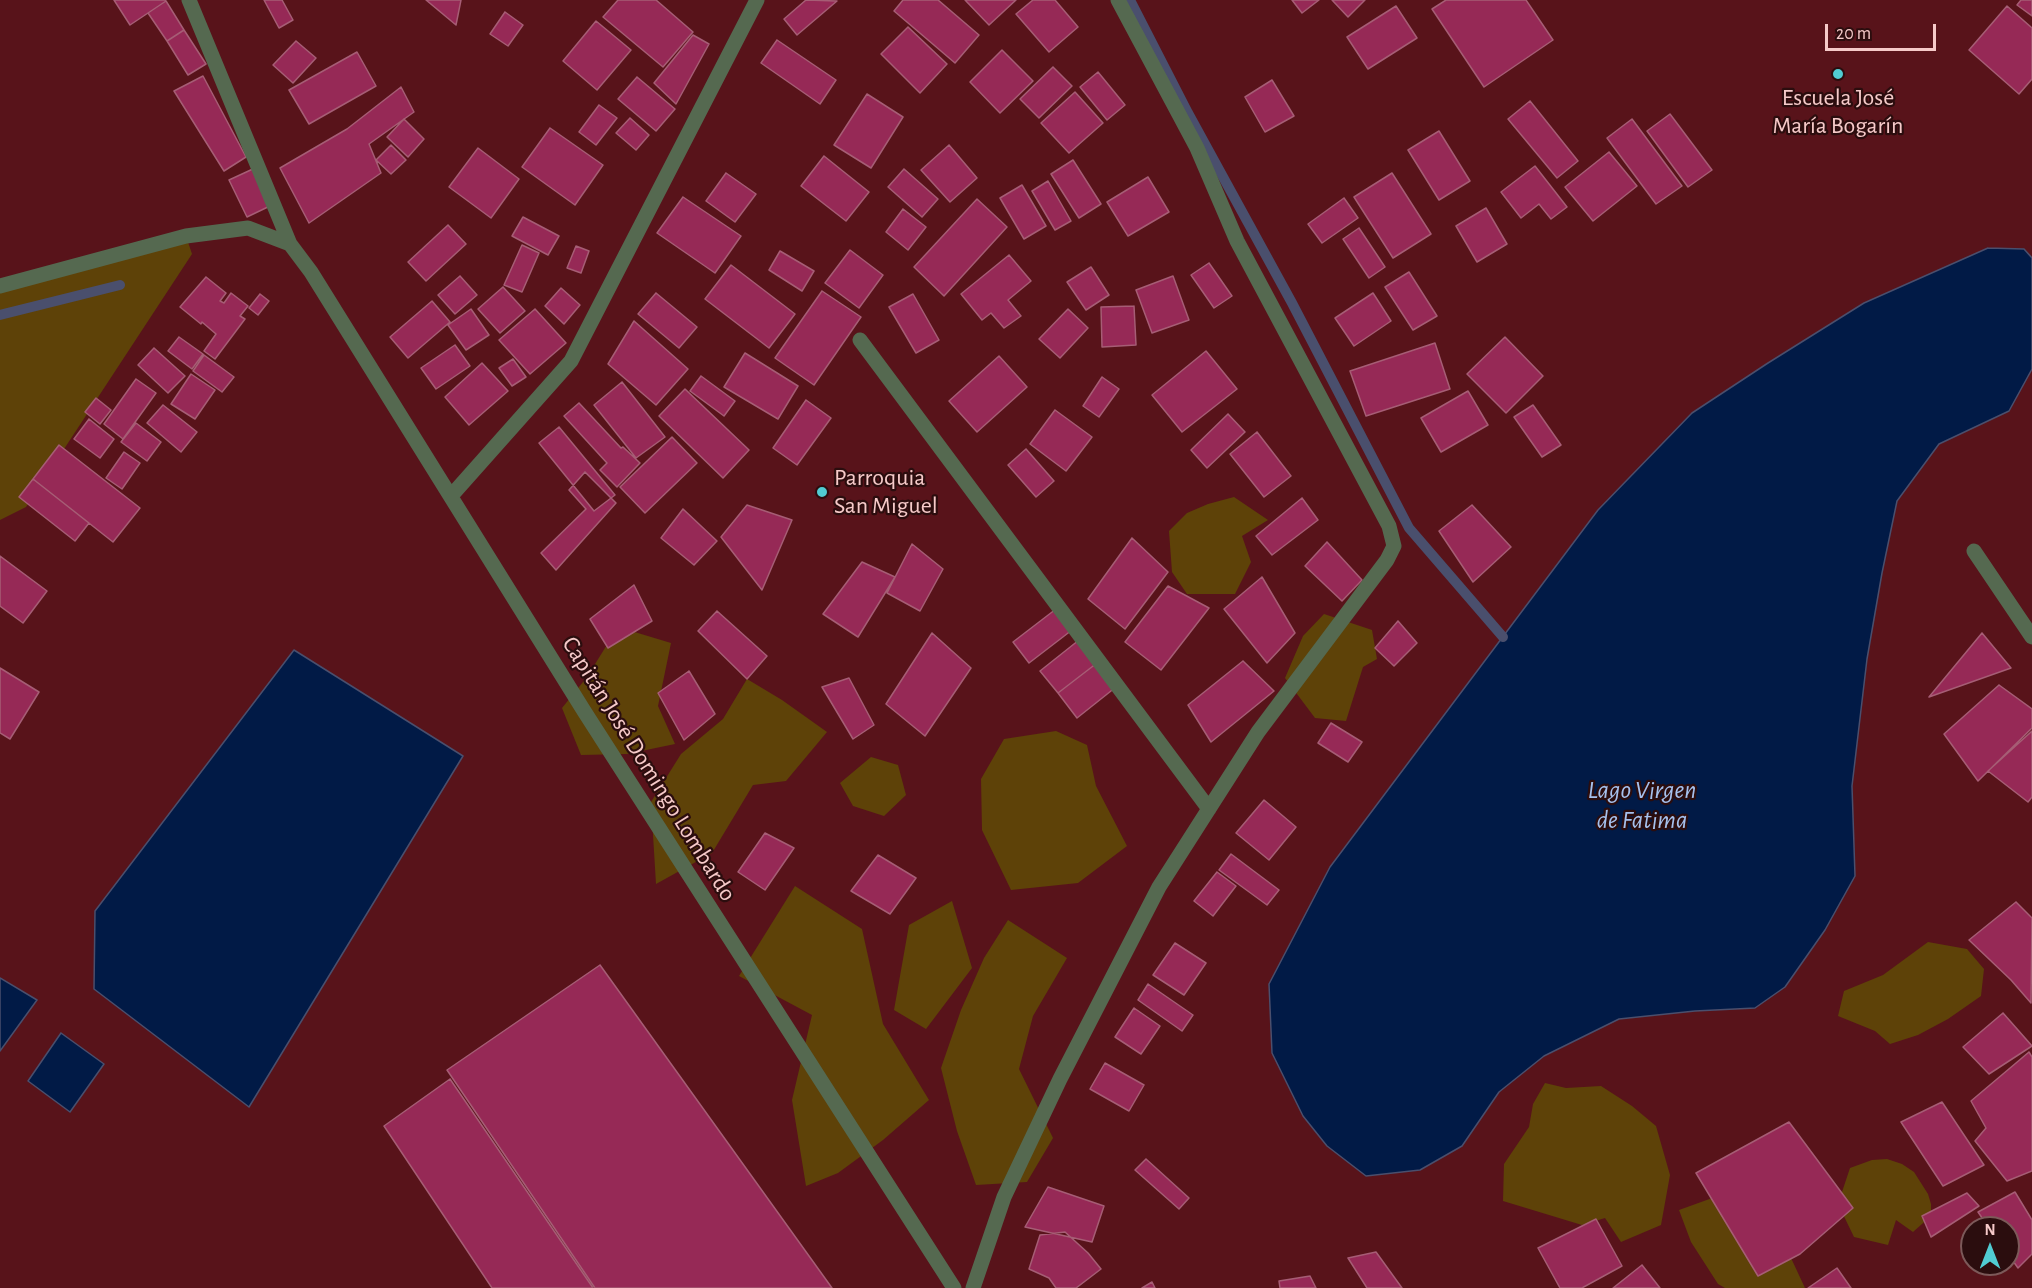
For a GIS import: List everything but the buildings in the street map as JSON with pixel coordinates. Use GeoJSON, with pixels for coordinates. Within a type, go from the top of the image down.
{"type":"FeatureCollection","features":[{"type":"Feature","properties":{"kind":"street","name":"Capitán José Domingo Lombardo"},"geometry":{"type":"LineString","coordinates":[[189,0],[290,244],[311,272],[584,711],[954,1288]]}},
{"type":"Feature","properties":{"kind":"street"},"geometry":{"type":"LineString","coordinates":[[451,495],[571,361],[757,0]]}},
{"type":"Feature","properties":{"kind":"street"},"geometry":{"type":"LineString","coordinates":[[973,1288],[1004,1197],[1059,1079],[1159,887],[1258,732],[1387,560],[1394,546],[1389,526],[1237,241],[1197,148],[1118,0]]}},
{"type":"Feature","properties":{"kind":"street"},"geometry":{"type":"LineString","coordinates":[[0,286],[186,236],[248,228],[290,244]]}},
{"type":"Feature","properties":{"kind":"street"},"geometry":{"type":"LineString","coordinates":[[860,340],[1209,808]]}},
{"type":"Feature","properties":{"kind":"street"},"geometry":{"type":"LineString","coordinates":[[1974,551],[2032,637]]}},
{"type":"Feature","properties":{"kind":"shaded area"},"geometry":{"type":"Polygon","coordinates":[[[186,236],[192,254],[26,507],[0,520],[0,288],[186,236]]]}},
{"type":"Feature","properties":{"kind":"shaded area"},"geometry":{"type":"Polygon","coordinates":[[[1234,497],[1268,520],[1242,536],[1251,562],[1235,594],[1187,594],[1172,572],[1169,531],[1187,513],[1234,497]]]}},
{"type":"Feature","properties":{"kind":"shaded area"},"geometry":{"type":"Polygon","coordinates":[[[1324,614],[1372,630],[1377,659],[1363,667],[1346,721],[1315,718],[1285,678],[1303,636],[1324,614]]]}},
{"type":"Feature","properties":{"kind":"shaded area"},"geometry":{"type":"Polygon","coordinates":[[[618,627],[671,643],[658,706],[675,744],[627,754],[581,755],[562,708],[587,677],[618,627]]]}},
{"type":"Feature","properties":{"kind":"shaded area"},"geometry":{"type":"Polygon","coordinates":[[[747,679],[782,700],[827,732],[786,781],[753,785],[712,853],[656,884],[651,802],[681,754],[723,719],[747,679]]]}},
{"type":"Feature","properties":{"kind":"shaded area"},"geometry":{"type":"Polygon","coordinates":[[[1056,731],[1087,745],[1096,786],[1127,846],[1078,883],[1011,890],[982,830],[981,779],[1004,739],[1056,731]]]}},
{"type":"Feature","properties":{"kind":"shaded area"},"geometry":{"type":"Polygon","coordinates":[[[871,757],[898,765],[906,795],[884,816],[853,806],[840,783],[871,757]]]}},
{"type":"Feature","properties":{"kind":"shaded area"},"geometry":{"type":"Polygon","coordinates":[[[795,886],[862,929],[883,1024],[929,1100],[883,1140],[838,1173],[806,1186],[792,1100],[812,1015],[739,976],[795,886]]]}},
{"type":"Feature","properties":{"kind":"shaded area"},"geometry":{"type":"Polygon","coordinates":[[[952,901],[972,968],[926,1029],[894,1010],[909,925],[952,901]]]}},
{"type":"Feature","properties":{"kind":"shaded area"},"geometry":{"type":"Polygon","coordinates":[[[1008,920],[1067,958],[1033,1016],[1019,1069],[1053,1138],[1027,1182],[976,1185],[957,1131],[941,1068],[961,1010],[984,958],[1008,920]]]}},
{"type":"Feature","properties":{"kind":"shaded area"},"geometry":{"type":"Polygon","coordinates":[[[1928,942],[1967,949],[1984,969],[1981,996],[1948,1019],[1918,1035],[1890,1044],[1875,1031],[1838,1016],[1844,991],[1883,975],[1928,942]]]}},
{"type":"Feature","properties":{"kind":"shaded area"},"geometry":{"type":"Polygon","coordinates":[[[1545,1083],[1566,1088],[1601,1086],[1632,1106],[1656,1126],[1670,1175],[1661,1225],[1621,1242],[1605,1218],[1582,1225],[1503,1201],[1504,1164],[1529,1127],[1533,1104],[1545,1083]]]}},
{"type":"Feature","properties":{"kind":"shaded area"},"geometry":{"type":"Polygon","coordinates":[[[1887,1159],[1902,1164],[1914,1172],[1928,1194],[1931,1204],[1931,1216],[1913,1232],[1896,1220],[1888,1245],[1854,1237],[1838,1204],[1850,1168],[1872,1160],[1887,1159]]]}},
{"type":"Feature","properties":{"kind":"shaded area"},"geometry":{"type":"Polygon","coordinates":[[[1715,1197],[1791,1258],[1805,1288],[1725,1288],[1718,1284],[1691,1242],[1679,1210],[1715,1197]]]}},
{"type":"Feature","properties":{"kind":"water","name":"Lago Virgen de Fatima"},"geometry":{"type":"Polygon","coordinates":[[[1988,248],[2024,249],[2032,258],[2032,369],[2009,411],[1939,444],[1897,501],[1867,659],[1852,786],[1855,876],[1825,930],[1785,987],[1755,1008],[1695,1011],[1619,1019],[1544,1056],[1499,1092],[1462,1146],[1420,1170],[1366,1176],[1327,1146],[1303,1116],[1272,1053],[1269,984],[1330,867],[1598,510],[1692,413],[1864,303],[1988,248]]]}},
{"type":"Feature","properties":{"kind":"water"},"geometry":{"type":"Polygon","coordinates":[[[294,650],[463,756],[249,1107],[94,989],[95,911],[294,650]]]}},
{"type":"Feature","properties":{"kind":"water"},"geometry":{"type":"Polygon","coordinates":[[[0,978],[37,1000],[0,1051],[0,978]]]}},
{"type":"Feature","properties":{"kind":"water"},"geometry":{"type":"Polygon","coordinates":[[[61,1033],[104,1064],[70,1112],[28,1081],[61,1033]]]}},
{"type":"Feature","properties":{"kind":"waterway"},"geometry":{"type":"LineString","coordinates":[[1130,0],[1409,528],[1503,637]]}},
{"type":"Feature","properties":{"kind":"waterway"},"geometry":{"type":"LineString","coordinates":[[0,315],[120,285]]}},
{"type":"Feature","properties":{"kind":"place","name":"Escuela José María Bogarín"},"geometry":{"type":"Point","coordinates":[1838,74]}},
{"type":"Feature","properties":{"kind":"place","name":"Parroquia San Miguel"},"geometry":{"type":"Point","coordinates":[822,492]}}]}
